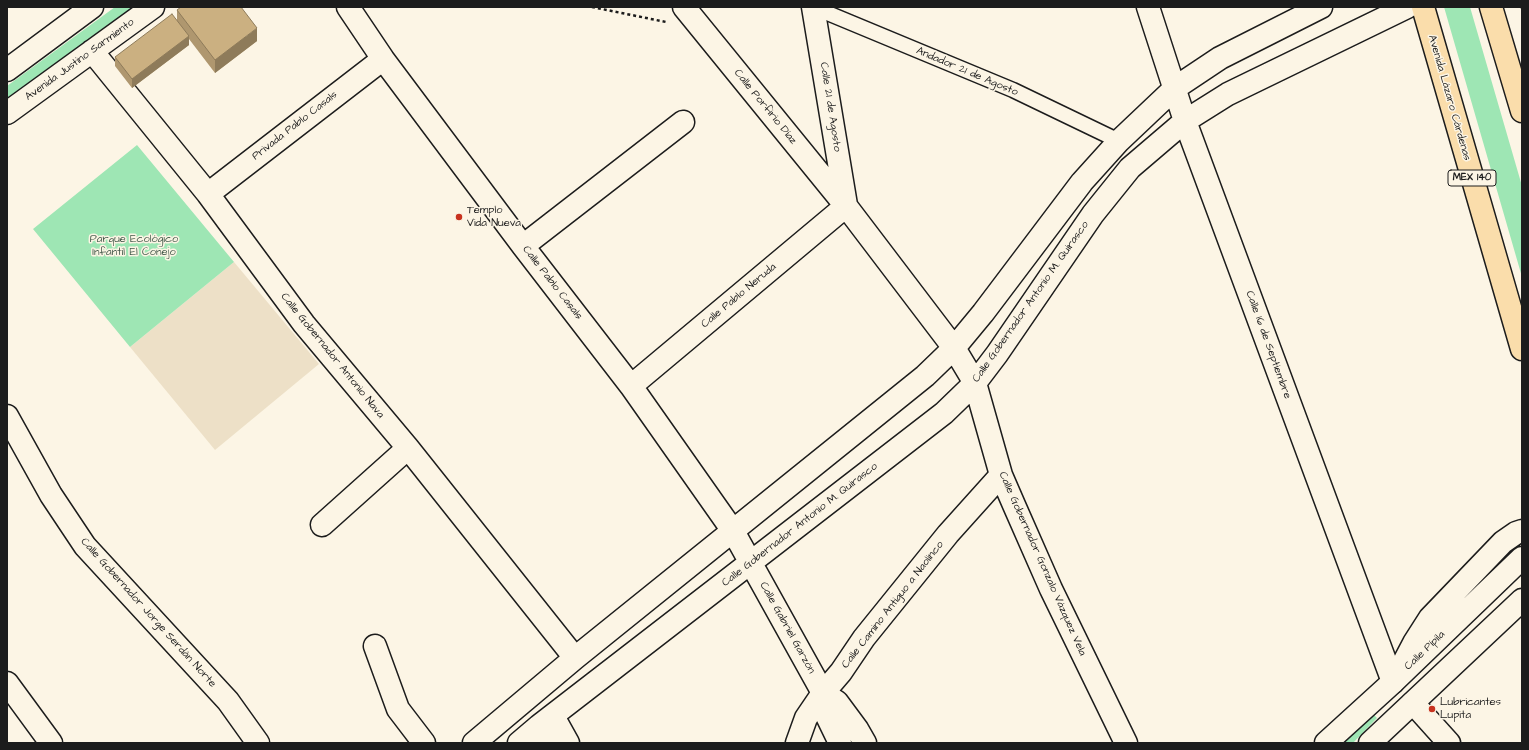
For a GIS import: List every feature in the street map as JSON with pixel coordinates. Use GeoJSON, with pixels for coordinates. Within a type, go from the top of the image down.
{"type":"FeatureCollection","features":[{"type":"Feature","properties":{"kind":"highway","name":"Avenida Lázaro Cárdenas"},"geometry":{"type":"LineString","coordinates":[[1423,7],[1522,349]]}},
{"type":"Feature","properties":{"kind":"highway"},"geometry":{"type":"LineString","coordinates":[[1491,7],[1522,111]]}},
{"type":"Feature","properties":{"kind":"street"},"geometry":{"type":"LineString","coordinates":[[7,70],[92,7]]}},
{"type":"Feature","properties":{"kind":"street","name":"Avenida Justino Sarmiento"},"geometry":{"type":"LineString","coordinates":[[7,113],[153,7]]}},
{"type":"Feature","properties":{"kind":"street","name":"Calle Pablo Casals"},"geometry":{"type":"LineString","coordinates":[[348,7],[383,59],[523,246],[631,386],[733,531],[752,563]]}},
{"type":"Feature","properties":{"kind":"street","name":"Calle Porfirio Díaz"},"geometry":{"type":"LineString","coordinates":[[684,7],[846,206]]}},
{"type":"Feature","properties":{"kind":"street","name":"Calle 21 de Agosto"},"geometry":{"type":"LineString","coordinates":[[813,7],[846,206]]}},
{"type":"Feature","properties":{"kind":"street","name":"Calle 16 de Septiembre"},"geometry":{"type":"LineString","coordinates":[[1148,7],[1185,121],[1393,682]]}},
{"type":"Feature","properties":{"kind":"street"},"geometry":{"type":"LineString","coordinates":[[474,743],[575,658],[925,376],[954,348],[983,313],[1082,182],[1119,140],[1175,88],[1220,58],[1320,7]]}},
{"type":"Feature","properties":{"kind":"street","name":"Calle Gobernador Antonio M. Quirasco"},"geometry":{"type":"LineString","coordinates":[[519,743],[547,728],[752,563],[944,413],[975,383],[997,354],[1093,214],[1130,168],[1185,121],[1228,94],[1407,7]]}},
{"type":"Feature","properties":{"kind":"street","name":"Calle Gobernador Antonio Nava"},"geometry":{"type":"LineString","coordinates":[[92,51],[208,194],[304,324],[408,448],[575,658]]}},
{"type":"Feature","properties":{"kind":"street","name":"Privada Pablo Casals"},"geometry":{"type":"LineString","coordinates":[[208,194],[383,59]]}},
{"type":"Feature","properties":{"kind":"street"},"geometry":{"type":"LineString","coordinates":[[523,246],[683,122]]}},
{"type":"Feature","properties":{"kind":"street","name":"Calle Gobernador Gonzalo Vázquez Vela"},"geometry":{"type":"LineString","coordinates":[[846,206],[954,348],[975,383],[1001,475],[1051,589],[1126,743]]}},
{"type":"Feature","properties":{"kind":"street","name":"Calle Pablo Neruda"},"geometry":{"type":"LineString","coordinates":[[631,386],[846,206]]}},
{"type":"Feature","properties":{"kind":"street","name":"Calle Gobernador Jorge Serdán Norte"},"geometry":{"type":"LineString","coordinates":[[7,416],[51,495],[85,546],[228,701],[258,743]]}},
{"type":"Feature","properties":{"kind":"street"},"geometry":{"type":"LineString","coordinates":[[322,525],[408,448]]}},
{"type":"Feature","properties":{"kind":"street","name":"Calle Camino Antiguo a Naolinco"},"geometry":{"type":"LineString","coordinates":[[797,743],[806,718],[823,693],[841,672],[864,638],[948,534],[1001,475]]}},
{"type":"Feature","properties":{"kind":"street"},"geometry":{"type":"LineString","coordinates":[[1393,682],[1414,643],[1430,618],[1503,542],[1519,532]]}},
{"type":"Feature","properties":{"kind":"street","name":"Calle Pípila"},"geometry":{"type":"LineString","coordinates":[[1326,743],[1393,682],[1522,558]]}},
{"type":"Feature","properties":{"kind":"street","name":"Calle Gabriel Garzón"},"geometry":{"type":"LineString","coordinates":[[752,563],[823,693],[825,712],[840,743]]}},
{"type":"Feature","properties":{"kind":"street"},"geometry":{"type":"LineString","coordinates":[[1370,743],[1522,600]]}},
{"type":"Feature","properties":{"kind":"street"},"geometry":{"type":"LineString","coordinates":[[1412,703],[1449,686],[1522,621]]}},
{"type":"Feature","properties":{"kind":"street"},"geometry":{"type":"LineString","coordinates":[[375,646],[398,709],[424,743]]}},
{"type":"Feature","properties":{"kind":"street"},"geometry":{"type":"LineString","coordinates":[[7,683],[51,743]]}},
{"type":"Feature","properties":{"kind":"street","name":"Calle Gabriel Garzón"},"geometry":{"type":"LineString","coordinates":[[823,693],[837,702],[857,729],[865,743]]}},
{"type":"Feature","properties":{"kind":"street"},"geometry":{"type":"LineString","coordinates":[[1412,703],[1449,743]]}},
{"type":"Feature","properties":{"kind":"street"},"geometry":{"type":"LineString","coordinates":[[547,728],[568,743]]}},
{"type":"Feature","properties":{"kind":"lane","name":"Andador 21 de Agosto"},"geometry":{"type":"LineString","coordinates":[[813,7],[1013,90],[1119,140]]}},
{"type":"Feature","properties":{"kind":"path"},"geometry":{"type":"LineString","coordinates":[[592,7],[701,28]]}},
{"type":"Feature","properties":{"kind":"shaded area"},"geometry":{"type":"Polygon","coordinates":[[[234,262],[319,364],[215,450],[130,347],[234,262]]]}},
{"type":"Feature","properties":{"kind":"green space"},"geometry":{"type":"Polygon","coordinates":[[[115,7],[137,7],[7,100],[7,86],[115,7]]]}},
{"type":"Feature","properties":{"kind":"green space"},"geometry":{"type":"Polygon","coordinates":[[[1444,7],[1470,7],[1522,186],[1522,277],[1444,7]]]}},
{"type":"Feature","properties":{"kind":"green space","name":"Parque Ecológico Infantil El Conejo"},"geometry":{"type":"Polygon","coordinates":[[[137,145],[234,262],[130,347],[33,229],[137,145]]]}},
{"type":"Feature","properties":{"kind":"green space"},"geometry":{"type":"Polygon","coordinates":[[[1369,710],[1377,718],[1353,743],[1336,743],[1369,710]]]}},
{"type":"Feature","properties":{"kind":"building"},"geometry":{"type":"Polygon","coordinates":[[[181,7],[241,7],[257,28],[215,60],[177,10],[181,7]]]}},
{"type":"Feature","properties":{"kind":"building"},"geometry":{"type":"Polygon","coordinates":[[[172,14],[189,36],[132,79],[115,57],[172,14]]]}},
{"type":"Feature","properties":{"kind":"place","name":"Templo Vida Nueva"},"geometry":{"type":"Point","coordinates":[459,217]}},
{"type":"Feature","properties":{"kind":"place","name":"Lubricantes Lupita"},"geometry":{"type":"Point","coordinates":[1432,709]}}]}
